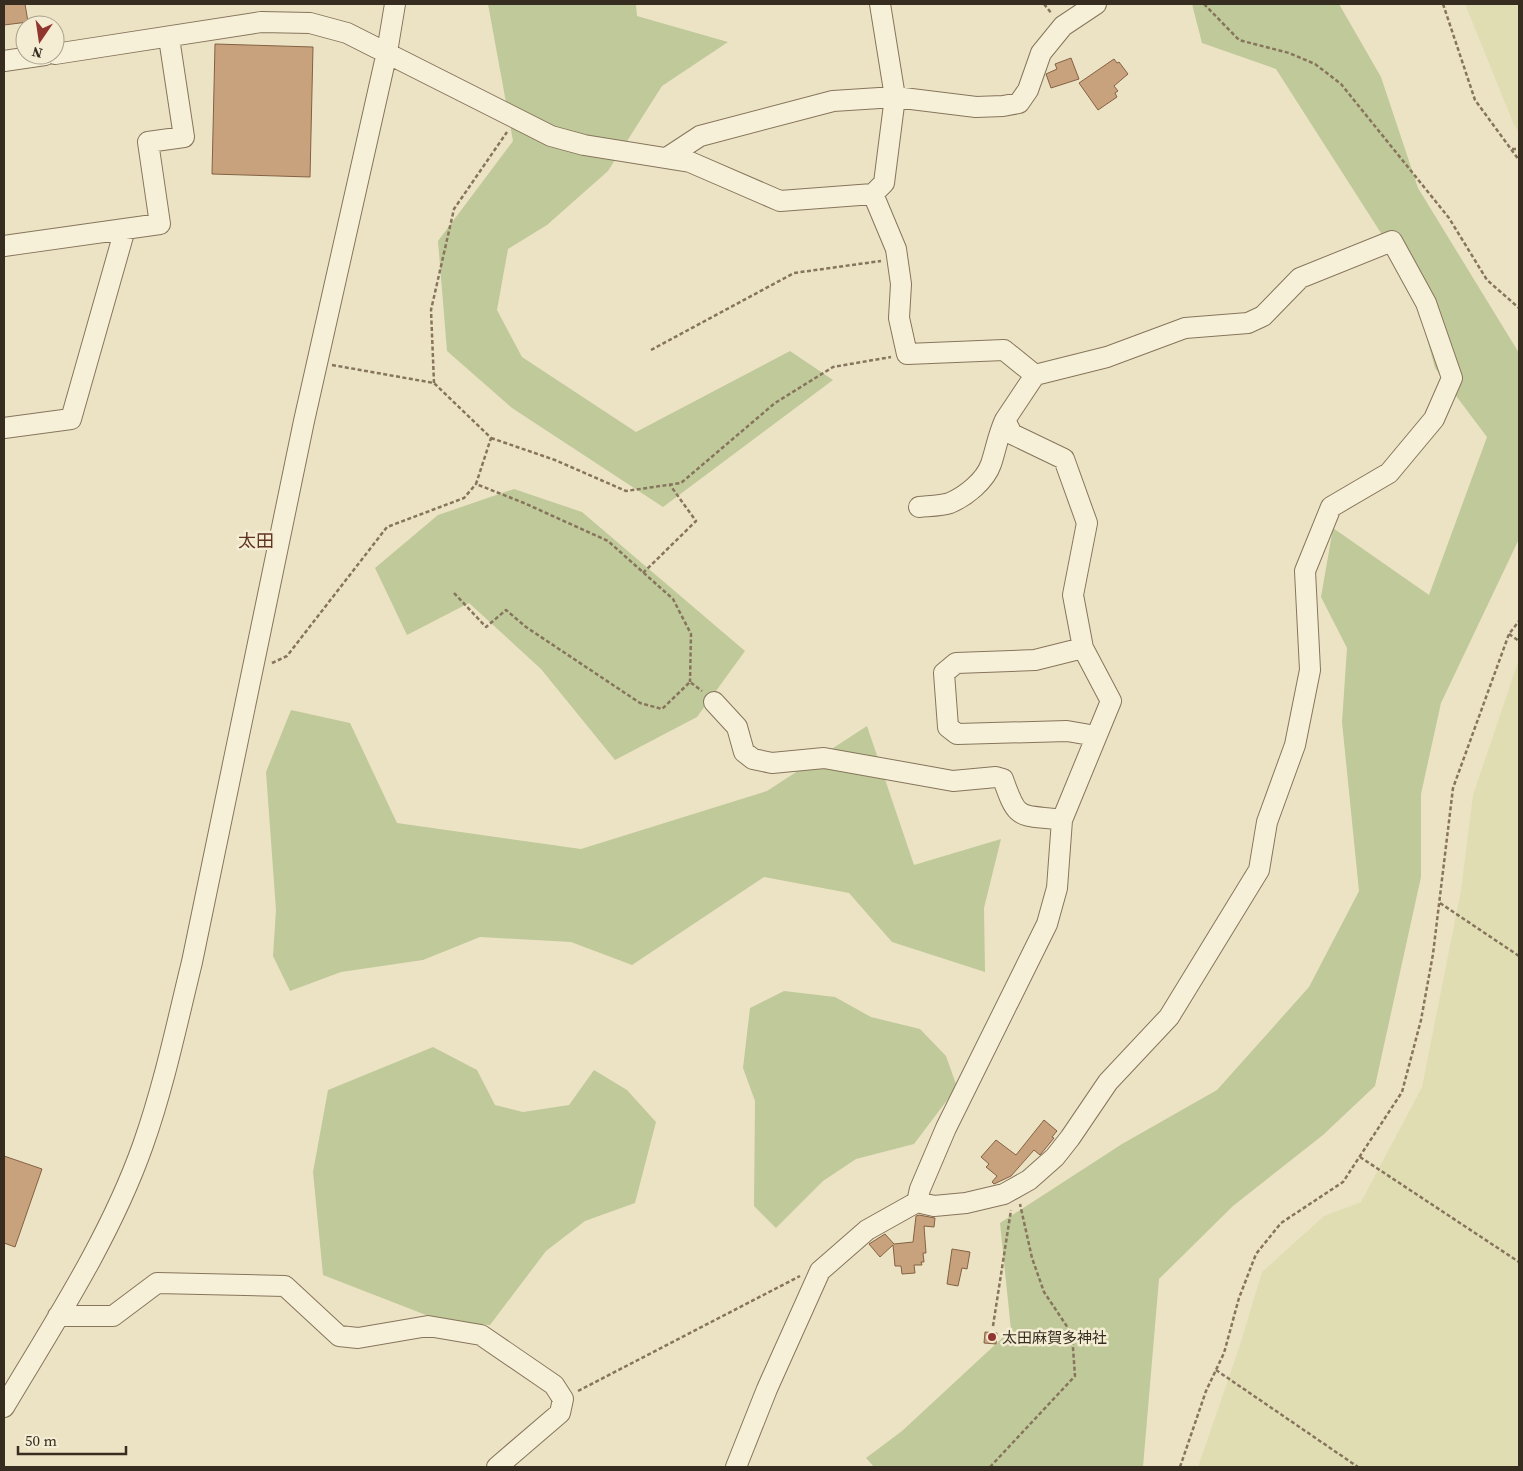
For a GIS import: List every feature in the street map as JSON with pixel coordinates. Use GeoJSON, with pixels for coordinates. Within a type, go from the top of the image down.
{"type":"FeatureCollection","features":[{"type":"Feature","properties":{"kind":"street"},"geometry":{"type":"LineString","coordinates":[[4,1407],[58,1316],[108,1224],[142,1146],[173,1041],[192,962],[318,362],[387,52],[395,4]]}},
{"type":"Feature","properties":{"kind":"street"},"geometry":{"type":"LineString","coordinates":[[65,53],[170,38],[261,22],[286,21],[310,23],[347,33],[551,136],[584,145],[690,162],[780,201],[873,194],[884,183],[895,97],[880,4]]}},
{"type":"Feature","properties":{"kind":"street"},"geometry":{"type":"LineString","coordinates":[[668,157],[700,136],[833,101],[895,97],[976,107],[1003,106],[1019,103],[1028,90],[1040,53],[1063,26],[1096,4]]}},
{"type":"Feature","properties":{"kind":"street"},"geometry":{"type":"LineString","coordinates":[[4,246],[160,224],[148,142],[184,137],[170,38]]}},
{"type":"Feature","properties":{"kind":"street"},"geometry":{"type":"LineString","coordinates":[[873,194],[896,249],[900,284],[899,318],[907,354],[1004,350],[1035,374]]}},
{"type":"Feature","properties":{"kind":"street"},"geometry":{"type":"LineString","coordinates":[[4,428],[71,419],[125,229]]}},
{"type":"Feature","properties":{"kind":"street"},"geometry":{"type":"LineString","coordinates":[[736,1467],[761,1403],[820,1272],[867,1230],[917,1202],[934,1206],[966,1203],[1004,1194],[1029,1180],[1054,1157],[1070,1138],[1108,1082],[1169,1017],[1259,870],[1266,822],[1295,745],[1310,670],[1305,571],[1331,507],[1390,473],[1434,419],[1452,378],[1426,303],[1392,241],[1300,278],[1263,316],[1248,323],[1185,328],[1106,357],[1035,374],[1004,420],[986,475],[967,493],[949,503],[919,507]]}},
{"type":"Feature","properties":{"kind":"street"},"geometry":{"type":"LineString","coordinates":[[917,1202],[920,1189],[946,1128],[1047,924],[1057,888],[1062,820],[1110,701],[1084,648],[1073,595],[1087,523],[1064,459],[1012,434],[1004,420]]}},
{"type":"Feature","properties":{"kind":"street"},"geometry":{"type":"LineString","coordinates":[[1084,648],[1035,660],[956,663],[944,673],[948,727],[957,734],[1067,731],[1096,736]]}},
{"type":"Feature","properties":{"kind":"street"},"geometry":{"type":"LineString","coordinates":[[714,702],[737,728],[744,752],[753,759],[772,763],[824,758],[953,781],[996,776],[1003,779],[1013,808],[1021,815],[1062,820]]}},
{"type":"Feature","properties":{"kind":"street"},"geometry":{"type":"LineString","coordinates":[[58,1316],[112,1316],[157,1284],[285,1286],[339,1336],[358,1338],[428,1326],[481,1336],[554,1386],[563,1399],[560,1413],[497,1467]]}},
{"type":"Feature","properties":{"kind":"path"},"geometry":{"type":"LineString","coordinates":[[1204,4],[1240,40],[1289,53],[1315,64],[1341,84],[1449,218],[1487,280],[1519,308]]}},
{"type":"Feature","properties":{"kind":"path"},"geometry":{"type":"LineString","coordinates":[[1443,4],[1475,100],[1519,160]]}},
{"type":"Feature","properties":{"kind":"path"},"geometry":{"type":"LineString","coordinates":[[434,383],[431,310],[454,209],[516,118]]}},
{"type":"Feature","properties":{"kind":"path"},"geometry":{"type":"LineString","coordinates":[[1512,149],[1519,148]]}},
{"type":"Feature","properties":{"kind":"path"},"geometry":{"type":"LineString","coordinates":[[651,350],[794,273],[897,258]]}},
{"type":"Feature","properties":{"kind":"path"},"geometry":{"type":"LineString","coordinates":[[318,362],[434,383],[490,438],[556,460],[626,491],[681,483],[775,403],[833,366],[907,354]]}},
{"type":"Feature","properties":{"kind":"path"},"geometry":{"type":"LineString","coordinates":[[252,672],[287,656],[387,527],[464,498],[476,484],[490,438]]}},
{"type":"Feature","properties":{"kind":"path"},"geometry":{"type":"LineString","coordinates":[[454,593],[486,627],[506,610],[526,627],[640,703],[662,709],[690,682],[691,634],[672,599],[643,572],[608,541],[476,484]]}},
{"type":"Feature","properties":{"kind":"path"},"geometry":{"type":"LineString","coordinates":[[643,572],[696,521],[670,484]]}},
{"type":"Feature","properties":{"kind":"path"},"geometry":{"type":"LineString","coordinates":[[1180,1467],[1190,1433],[1224,1353],[1239,1298],[1256,1254],[1281,1223],[1343,1182],[1402,1092],[1421,1020],[1440,903],[1453,788],[1509,634],[1519,621]]}},
{"type":"Feature","properties":{"kind":"path"},"geometry":{"type":"LineString","coordinates":[[1509,634],[1519,641]]}},
{"type":"Feature","properties":{"kind":"path"},"geometry":{"type":"LineString","coordinates":[[690,682],[714,702]]}},
{"type":"Feature","properties":{"kind":"path"},"geometry":{"type":"LineString","coordinates":[[1440,903],[1519,956]]}},
{"type":"Feature","properties":{"kind":"path"},"geometry":{"type":"LineString","coordinates":[[1360,1157],[1519,1262]]}},
{"type":"Feature","properties":{"kind":"path"},"geometry":{"type":"LineString","coordinates":[[993,1326],[1015,1188]]}},
{"type":"Feature","properties":{"kind":"path"},"geometry":{"type":"LineString","coordinates":[[990,1467],[1075,1376],[1072,1334],[1044,1292],[1032,1258],[1015,1188]]}},
{"type":"Feature","properties":{"kind":"path"},"geometry":{"type":"LineString","coordinates":[[563,1399],[807,1272],[820,1272]]}},
{"type":"Feature","properties":{"kind":"path"},"geometry":{"type":"LineString","coordinates":[[1216,1370],[1358,1467]]}},
{"type":"Feature","properties":{"kind":"shaded area"},"geometry":{"type":"Polygon","coordinates":[[[1465,4],[1519,4],[1519,132],[1514,125],[1465,4]]]}},
{"type":"Feature","properties":{"kind":"shaded area"},"geometry":{"type":"Polygon","coordinates":[[[1519,659],[1519,1467],[1198,1467],[1239,1348],[1262,1272],[1324,1216],[1361,1202],[1422,1087],[1461,890],[1473,795],[1519,659]]]}},
{"type":"Feature","properties":{"kind":"green space"},"geometry":{"type":"Polygon","coordinates":[[[488,4],[636,4],[637,16],[728,42],[662,86],[608,171],[547,225],[508,249],[497,310],[522,357],[636,432],[790,351],[833,380],[663,507],[512,408],[447,351],[438,241],[513,141],[488,4]]]}},
{"type":"Feature","properties":{"kind":"green space"},"geometry":{"type":"Polygon","coordinates":[[[1192,4],[1339,4],[1381,77],[1418,188],[1519,353],[1519,539],[1441,703],[1421,794],[1421,877],[1375,1086],[1323,1135],[1233,1206],[1159,1279],[1143,1467],[874,1467],[866,1458],[902,1431],[1011,1330],[1000,1223],[1122,1144],[1217,1090],[1309,987],[1359,891],[1342,722],[1347,648],[1321,597],[1333,528],[1429,595],[1487,437],[1435,368],[1411,280],[1276,69],[1202,43],[1192,4]]]}},
{"type":"Feature","properties":{"kind":"green space"},"geometry":{"type":"Polygon","coordinates":[[[514,489],[582,512],[745,651],[697,717],[615,760],[541,669],[469,603],[407,635],[375,568],[438,515],[514,489]]]}},
{"type":"Feature","properties":{"kind":"green space"},"geometry":{"type":"Polygon","coordinates":[[[291,710],[350,723],[397,823],[581,849],[767,791],[867,726],[914,865],[1001,839],[984,908],[985,972],[892,942],[849,893],[764,877],[632,965],[571,942],[480,937],[423,960],[341,972],[290,991],[273,956],[276,910],[266,772],[291,710]]]}},
{"type":"Feature","properties":{"kind":"green space"},"geometry":{"type":"Polygon","coordinates":[[[784,991],[835,997],[871,1017],[920,1029],[946,1056],[957,1087],[914,1144],[856,1159],[823,1181],[776,1228],[754,1206],[755,1101],[743,1068],[750,1008],[784,991]]]}},
{"type":"Feature","properties":{"kind":"green space"},"geometry":{"type":"Polygon","coordinates":[[[433,1047],[477,1070],[495,1105],[523,1112],[569,1105],[594,1070],[627,1090],[656,1122],[635,1203],[585,1221],[546,1251],[490,1325],[444,1322],[323,1275],[313,1172],[328,1090],[433,1047]]]}},
{"type":"Feature","properties":{"kind":"building"},"geometry":{"type":"Polygon","coordinates":[[[4,4],[25,4],[27,15],[15,15],[15,24],[4,25],[4,4]]]}},
{"type":"Feature","properties":{"kind":"building"},"geometry":{"type":"Polygon","coordinates":[[[215,44],[313,47],[310,177],[212,174],[215,44]]]}},
{"type":"Feature","properties":{"kind":"building"},"geometry":{"type":"Polygon","coordinates":[[[1071,58],[1079,79],[1051,88],[1046,74],[1057,69],[1055,64],[1071,58]]]}},
{"type":"Feature","properties":{"kind":"building"},"geometry":{"type":"Polygon","coordinates":[[[1114,59],[1117,63],[1119,62],[1128,74],[1114,86],[1118,91],[1115,93],[1117,97],[1098,110],[1079,83],[1114,59]]]}},
{"type":"Feature","properties":{"kind":"building"},"geometry":{"type":"Polygon","coordinates":[[[1044,1120],[1057,1131],[1052,1137],[1054,1138],[1040,1155],[1034,1150],[1011,1176],[994,1184],[992,1182],[997,1176],[986,1167],[989,1164],[981,1157],[996,1140],[1016,1155],[1044,1120]]]}},
{"type":"Feature","properties":{"kind":"building"},"geometry":{"type":"Polygon","coordinates":[[[4,1156],[42,1169],[15,1247],[4,1243],[4,1156]]]}},
{"type":"Feature","properties":{"kind":"building"},"geometry":{"type":"Polygon","coordinates":[[[916,1216],[935,1218],[934,1227],[924,1226],[926,1253],[923,1253],[924,1262],[921,1262],[922,1265],[914,1265],[915,1273],[902,1274],[901,1266],[895,1266],[893,1245],[880,1257],[869,1244],[885,1234],[894,1244],[913,1242],[916,1216]]]}},
{"type":"Feature","properties":{"kind":"building"},"geometry":{"type":"Polygon","coordinates":[[[952,1249],[970,1252],[967,1269],[962,1268],[958,1286],[947,1284],[952,1249]]]}},
{"type":"Feature","properties":{"kind":"building"},"geometry":{"type":"Polygon","coordinates":[[[985,1332],[997,1333],[996,1344],[984,1343],[985,1332]]]}},
{"type":"Feature","properties":{"kind":"place","name":"太田麻賀多神社"},"geometry":{"type":"Point","coordinates":[992,1337]}},
{"type":"Feature","properties":{"kind":"district","name":"太田"},"geometry":{"type":"Point","coordinates":[256,540]}}]}
